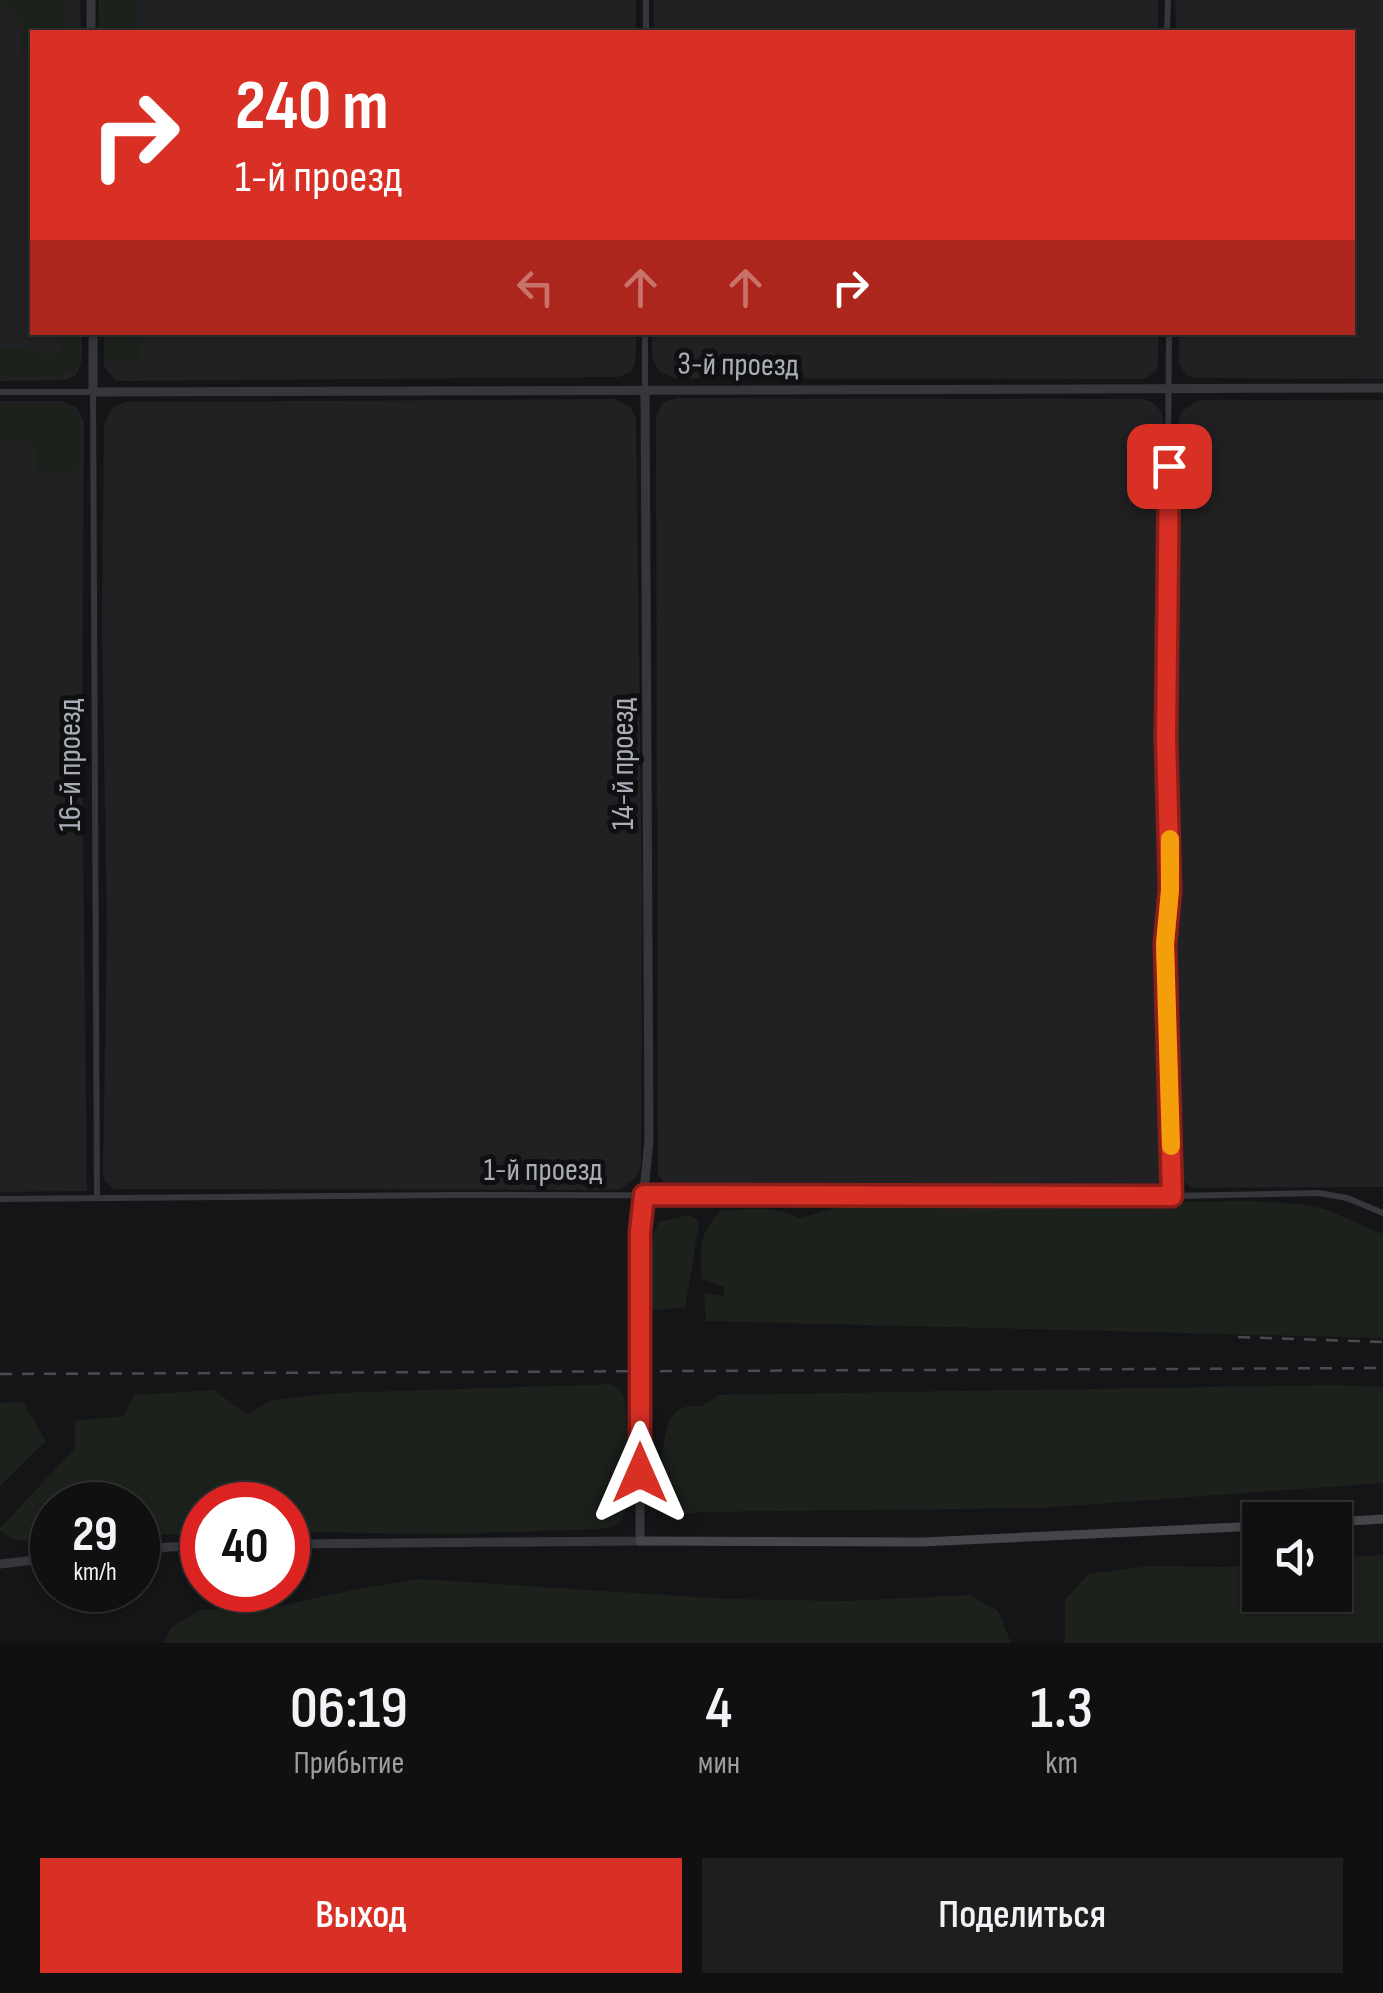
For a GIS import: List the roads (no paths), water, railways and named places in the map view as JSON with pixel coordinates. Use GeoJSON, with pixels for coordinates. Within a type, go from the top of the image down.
{"type":"FeatureCollection","features":[{"type":"Feature","properties":{"kind":"main road"},"geometry":{"type":"LineString","coordinates":[[1352,1521],[1383,1519]]}},
{"type":"Feature","properties":{"kind":"main road"},"geometry":{"type":"LineString","coordinates":[[640,1541],[923,1542],[1242,1527]]}},
{"type":"Feature","properties":{"kind":"street"},"geometry":{"type":"LineString","coordinates":[[91,0],[91,30]]}},
{"type":"Feature","properties":{"kind":"street"},"geometry":{"type":"LineString","coordinates":[[646,0],[646,30]]}},
{"type":"Feature","properties":{"kind":"street"},"geometry":{"type":"LineString","coordinates":[[1167,30],[1168,0]]}},
{"type":"Feature","properties":{"kind":"street","name":"16-й проезд"},"geometry":{"type":"LineString","coordinates":[[93,335],[96,1198]]}},
{"type":"Feature","properties":{"kind":"street","name":"14-й проезд"},"geometry":{"type":"LineString","coordinates":[[640,1541],[640,1232],[649,1140],[645,335]]}},
{"type":"Feature","properties":{"kind":"street"},"geometry":{"type":"LineString","coordinates":[[1169,335],[1166,738],[1170,890],[1165,944],[1172,1196]]}},
{"type":"Feature","properties":{"kind":"street","name":"3-й проезд"},"geometry":{"type":"LineString","coordinates":[[93,392],[1383,388]]}},
{"type":"Feature","properties":{"kind":"street"},"geometry":{"type":"LineString","coordinates":[[0,392],[93,392]]}},
{"type":"Feature","properties":{"kind":"street","name":"1-й проезд"},"geometry":{"type":"LineString","coordinates":[[0,1198],[1319,1194],[1347,1198],[1383,1214]]}},
{"type":"Feature","properties":{"kind":"street"},"geometry":{"type":"LineString","coordinates":[[310,1544],[640,1541]]}},
{"type":"Feature","properties":{"kind":"street"},"geometry":{"type":"LineString","coordinates":[[0,1564],[30,1561]]}},
{"type":"Feature","properties":{"kind":"railway"},"geometry":{"type":"LineString","coordinates":[[1238,1337],[1383,1342]]}},
{"type":"Feature","properties":{"kind":"railway"},"geometry":{"type":"LineString","coordinates":[[0,1374],[1383,1368]]}}]}
